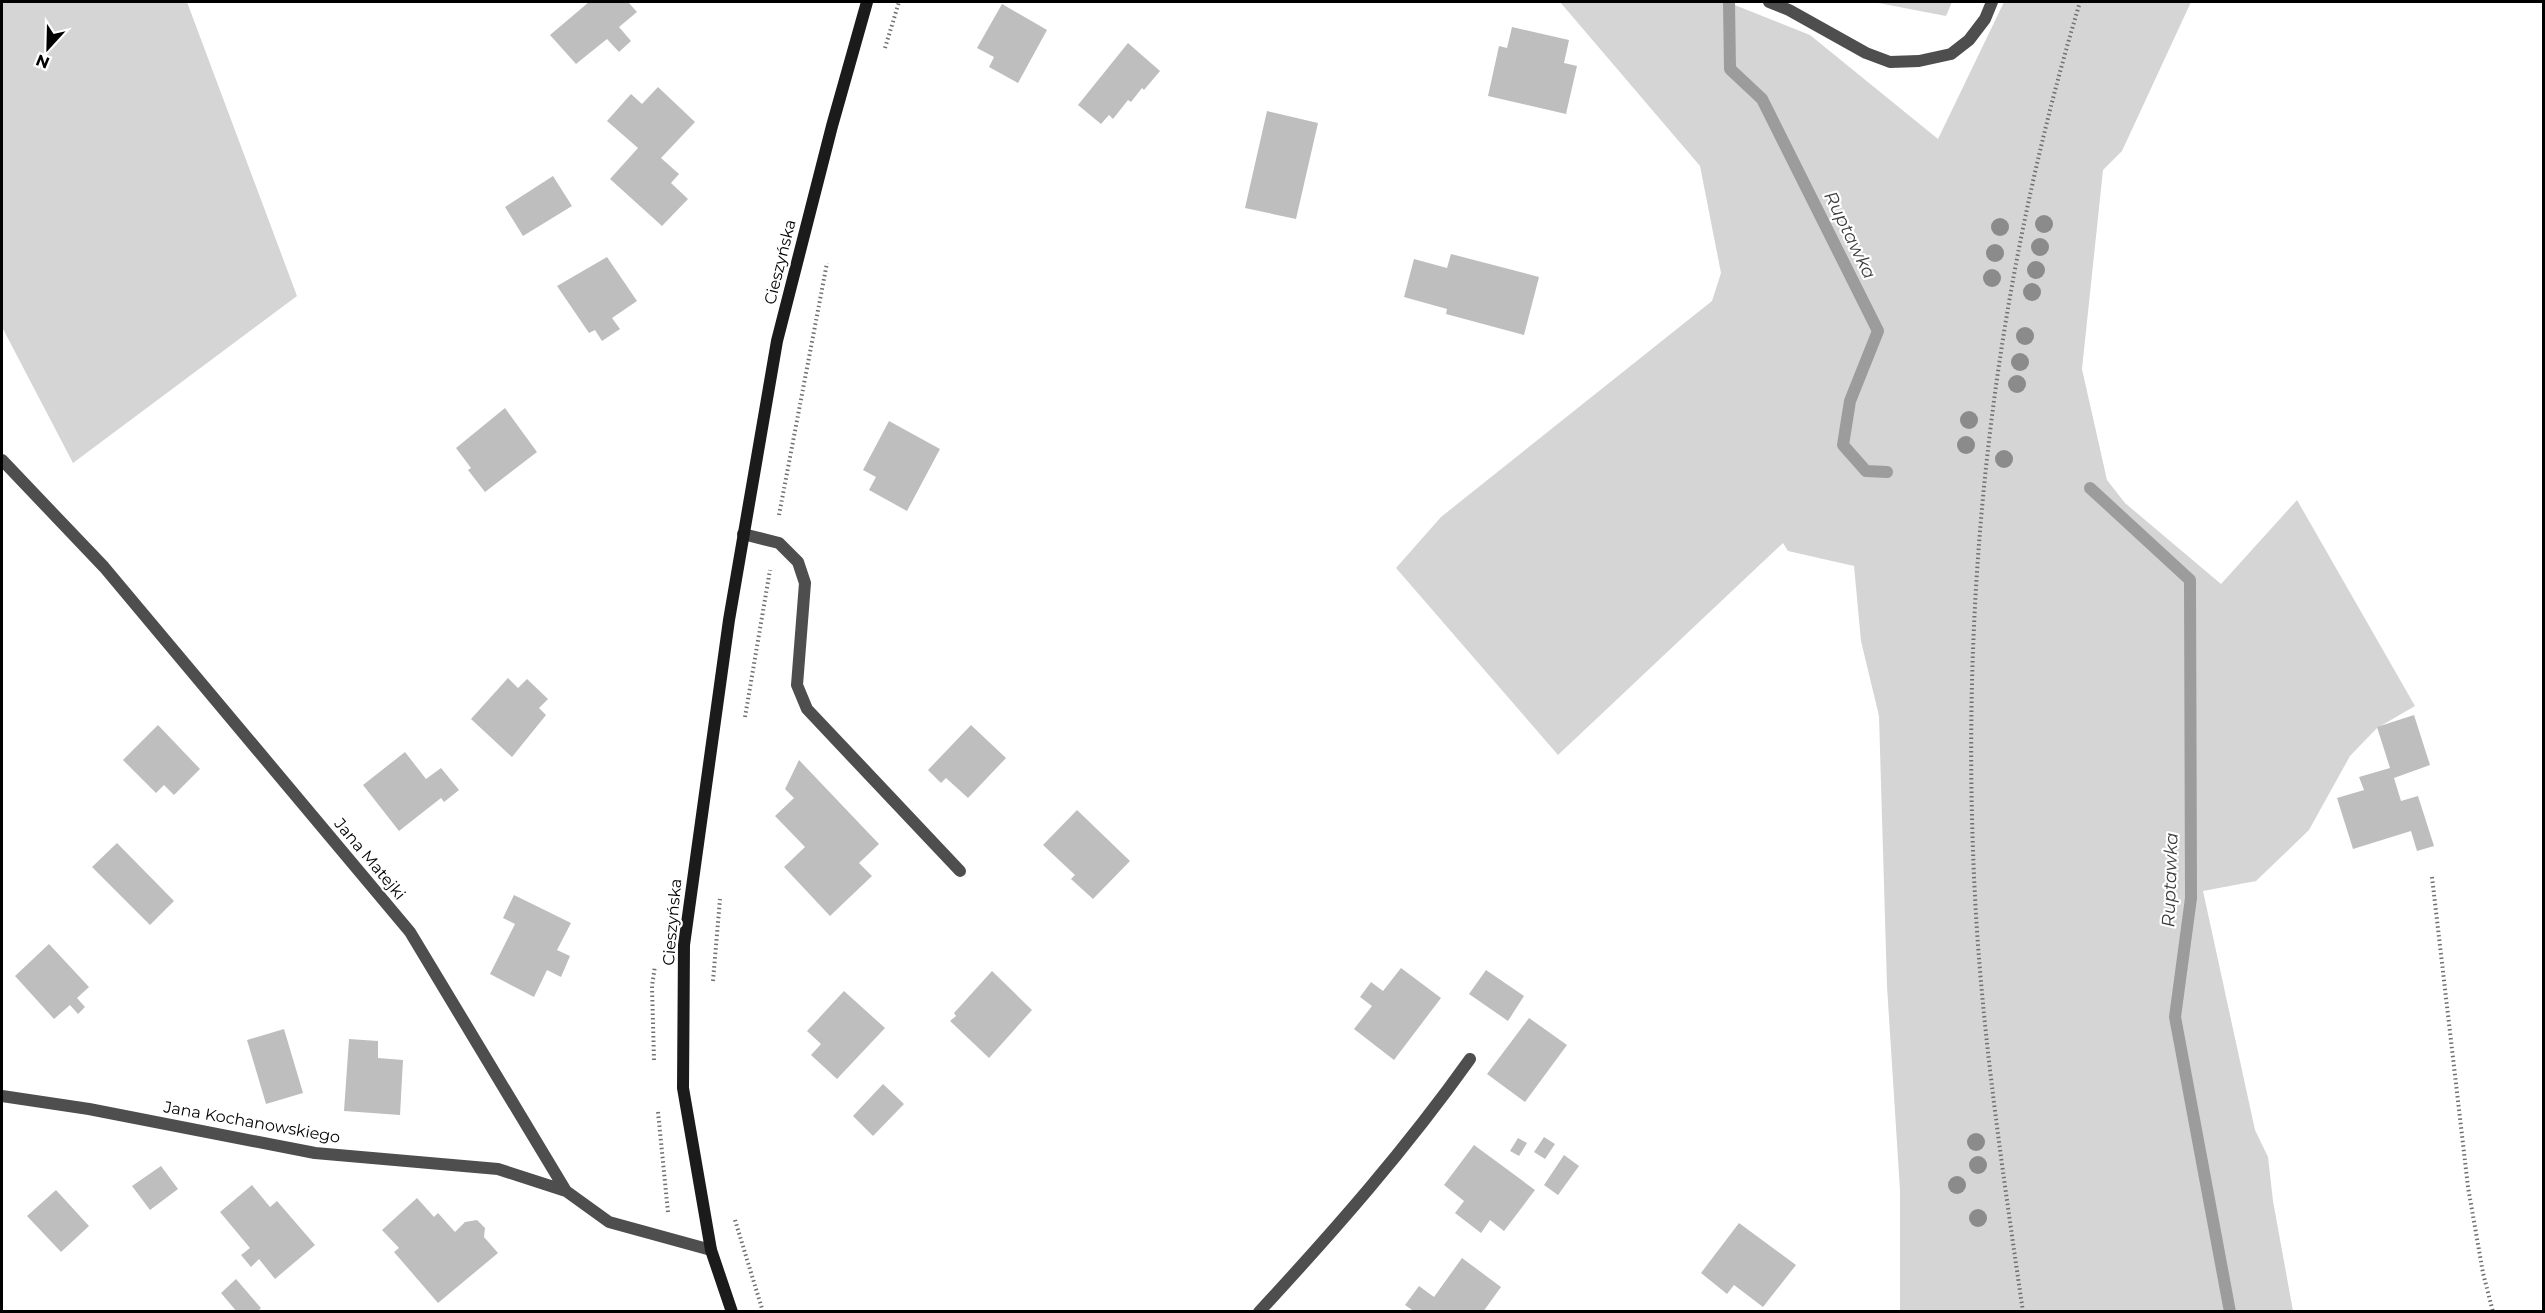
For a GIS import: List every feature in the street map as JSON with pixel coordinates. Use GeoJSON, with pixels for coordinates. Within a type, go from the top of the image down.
{"type":"FeatureCollection","features":[{"type":"Feature","properties":{"kind":"main road","name":"Cieszyńska"},"geometry":{"type":"LineString","coordinates":[[732,1311],[711,1251],[683,1088],[684,945],[713,728],[743,534],[777,341],[832,126],[867,2]]}},
{"type":"Feature","properties":{"kind":"street"},"geometry":{"type":"LineString","coordinates":[[1769,2],[1789,10],[1866,53],[1890,62],[1918,61],[1951,54],[1969,40],[1985,19],[1992,2]]}},
{"type":"Feature","properties":{"kind":"street","name":"Jana Matejki"},"geometry":{"type":"LineString","coordinates":[[2,460],[104,567],[411,932],[566,1191],[609,1222],[711,1251]]}},
{"type":"Feature","properties":{"kind":"street"},"geometry":{"type":"LineString","coordinates":[[743,534],[779,543],[798,561],[805,583],[797,685],[807,709],[960,871]]}},
{"type":"Feature","properties":{"kind":"street"},"geometry":{"type":"LineString","coordinates":[[1259,1311],[1335,1230],[1428,1119],[1470,1059]]}},
{"type":"Feature","properties":{"kind":"street","name":"Jana Kochanowskiego"},"geometry":{"type":"LineString","coordinates":[[2,1096],[89,1109],[315,1153],[498,1170],[566,1191]]}},
{"type":"Feature","properties":{"kind":"path"},"geometry":{"type":"LineString","coordinates":[[2022,1311],[1990,1078],[1976,917],[1971,751],[1974,603],[1986,461],[2011,293],[2041,139],[2080,2]]}},
{"type":"Feature","properties":{"kind":"path"},"geometry":{"type":"LineString","coordinates":[[2432,877],[2468,1186],[2483,1273],[2493,1311]]}},
{"type":"Feature","properties":{"kind":"shaded area"},"geometry":{"type":"Polygon","coordinates":[[[2,2],[187,2],[297,296],[73,463],[2,327],[2,2]]]}},
{"type":"Feature","properties":{"kind":"shaded area"},"geometry":{"type":"Polygon","coordinates":[[[1560,2],[1727,2],[1810,35],[1938,139],[2004,2],[2191,2],[2122,151],[2103,170],[2082,369],[2107,480],[2125,503],[2221,584],[2297,500],[2415,706],[2377,728],[2350,756],[2309,830],[2256,881],[2203,891],[2255,1130],[2268,1157],[2273,1201],[2293,1311],[1900,1311],[1900,1190],[1887,986],[1879,716],[1861,641],[1854,566],[1788,551],[1783,543],[1558,755],[1396,568],[1441,517],[1712,301],[1721,273],[1700,166],[1560,2]]]}},
{"type":"Feature","properties":{"kind":"shaded area"},"geometry":{"type":"Polygon","coordinates":[[[1873,2],[1952,2],[1946,16],[1873,2]]]}},
{"type":"Feature","properties":{"kind":"building"},"geometry":{"type":"Polygon","coordinates":[[[589,2],[628,2],[637,12],[619,27],[631,41],[619,52],[607,39],[576,64],[550,35],[589,2]]]}},
{"type":"Feature","properties":{"kind":"building"},"geometry":{"type":"Polygon","coordinates":[[[1002,4],[1047,30],[1018,83],[989,67],[994,57],[977,48],[1002,4]]]}},
{"type":"Feature","properties":{"kind":"building"},"geometry":{"type":"Polygon","coordinates":[[[1512,27],[1569,40],[1564,63],[1577,66],[1566,114],[1488,96],[1499,46],[1507,48],[1512,27]]]}},
{"type":"Feature","properties":{"kind":"building"},"geometry":{"type":"Polygon","coordinates":[[[1128,43],[1160,71],[1131,102],[1128,100],[1113,119],[1109,115],[1101,124],[1078,105],[1128,43]]]}},
{"type":"Feature","properties":{"kind":"building"},"geometry":{"type":"Polygon","coordinates":[[[658,87],[695,122],[661,158],[679,174],[671,183],[688,199],[662,226],[610,179],[638,148],[607,121],[631,94],[642,104],[658,87]]]}},
{"type":"Feature","properties":{"kind":"building"},"geometry":{"type":"Polygon","coordinates":[[[1267,111],[1318,123],[1296,219],[1245,208],[1267,111]]]}},
{"type":"Feature","properties":{"kind":"building"},"geometry":{"type":"Polygon","coordinates":[[[553,176],[572,206],[523,236],[505,207],[553,176]]]}},
{"type":"Feature","properties":{"kind":"building"},"geometry":{"type":"Polygon","coordinates":[[[1451,254],[1539,277],[1524,335],[1446,314],[1447,309],[1404,297],[1414,259],[1447,268],[1451,254]]]}},
{"type":"Feature","properties":{"kind":"building"},"geometry":{"type":"Polygon","coordinates":[[[607,257],[637,301],[612,318],[620,329],[602,341],[595,330],[589,333],[557,286],[607,257]]]}},
{"type":"Feature","properties":{"kind":"building"},"geometry":{"type":"Polygon","coordinates":[[[505,408],[537,452],[485,492],[468,470],[471,468],[456,448],[505,408]]]}},
{"type":"Feature","properties":{"kind":"building"},"geometry":{"type":"Polygon","coordinates":[[[889,421],[940,449],[907,511],[869,490],[876,477],[863,470],[889,421]]]}},
{"type":"Feature","properties":{"kind":"building"},"geometry":{"type":"Polygon","coordinates":[[[508,678],[518,688],[527,679],[548,699],[539,708],[546,715],[512,757],[471,719],[508,678]]]}},
{"type":"Feature","properties":{"kind":"building"},"geometry":{"type":"Polygon","coordinates":[[[2414,715],[2430,765],[2394,778],[2401,801],[2418,796],[2434,846],[2417,851],[2411,831],[2353,849],[2337,798],[2364,790],[2359,777],[2390,768],[2377,727],[2414,715]]]}},
{"type":"Feature","properties":{"kind":"building"},"geometry":{"type":"Polygon","coordinates":[[[158,725],[200,769],[174,795],[164,785],[156,793],[123,760],[158,725]]]}},
{"type":"Feature","properties":{"kind":"building"},"geometry":{"type":"Polygon","coordinates":[[[971,725],[1006,758],[968,798],[946,778],[941,783],[928,770],[971,725]]]}},
{"type":"Feature","properties":{"kind":"building"},"geometry":{"type":"Polygon","coordinates":[[[405,752],[426,779],[441,768],[459,790],[444,802],[441,798],[399,831],[363,785],[405,752]]]}},
{"type":"Feature","properties":{"kind":"building"},"geometry":{"type":"Polygon","coordinates":[[[799,760],[879,844],[859,863],[872,876],[830,916],[784,867],[805,847],[775,816],[794,798],[785,789],[799,760]]]}},
{"type":"Feature","properties":{"kind":"building"},"geometry":{"type":"Polygon","coordinates":[[[1077,810],[1130,861],[1093,899],[1071,879],[1075,875],[1043,845],[1077,810]]]}},
{"type":"Feature","properties":{"kind":"building"},"geometry":{"type":"Polygon","coordinates":[[[117,843],[174,901],[150,925],[92,867],[117,843]]]}},
{"type":"Feature","properties":{"kind":"building"},"geometry":{"type":"Polygon","coordinates":[[[514,895],[571,923],[557,950],[570,956],[561,977],[547,970],[534,997],[490,974],[515,924],[503,918],[514,895]]]}},
{"type":"Feature","properties":{"kind":"building"},"geometry":{"type":"Polygon","coordinates":[[[49,944],[89,987],[77,998],[85,1007],[78,1014],[70,1005],[54,1019],[15,976],[49,944]]]}},
{"type":"Feature","properties":{"kind":"building"},"geometry":{"type":"Polygon","coordinates":[[[1401,968],[1441,998],[1394,1060],[1354,1029],[1372,1006],[1360,997],[1371,982],[1383,991],[1401,968]]]}},
{"type":"Feature","properties":{"kind":"building"},"geometry":{"type":"Polygon","coordinates":[[[1486,970],[1524,996],[1508,1021],[1469,994],[1486,970]]]}},
{"type":"Feature","properties":{"kind":"building"},"geometry":{"type":"Polygon","coordinates":[[[992,971],[1032,1010],[989,1058],[950,1021],[956,1016],[954,1013],[992,971]]]}},
{"type":"Feature","properties":{"kind":"building"},"geometry":{"type":"Polygon","coordinates":[[[844,991],[885,1028],[837,1079],[811,1055],[821,1044],[807,1031],[844,991]]]}},
{"type":"Feature","properties":{"kind":"building"},"geometry":{"type":"Polygon","coordinates":[[[1529,1018],[1567,1045],[1525,1102],[1487,1074],[1529,1018]]]}},
{"type":"Feature","properties":{"kind":"building"},"geometry":{"type":"Polygon","coordinates":[[[284,1029],[303,1093],[266,1104],[247,1040],[284,1029]]]}},
{"type":"Feature","properties":{"kind":"building"},"geometry":{"type":"Polygon","coordinates":[[[349,1039],[378,1041],[378,1058],[403,1060],[400,1115],[344,1111],[349,1039]]]}},
{"type":"Feature","properties":{"kind":"building"},"geometry":{"type":"Polygon","coordinates":[[[883,1084],[904,1104],[873,1136],[853,1116],[883,1084]]]}},
{"type":"Feature","properties":{"kind":"building"},"geometry":{"type":"Polygon","coordinates":[[[1544,1137],[1555,1144],[1545,1159],[1534,1152],[1544,1137]]]}},
{"type":"Feature","properties":{"kind":"building"},"geometry":{"type":"Polygon","coordinates":[[[1518,1138],[1527,1143],[1519,1156],[1510,1151],[1518,1138]]]}},
{"type":"Feature","properties":{"kind":"building"},"geometry":{"type":"Polygon","coordinates":[[[1474,1145],[1535,1190],[1504,1231],[1490,1220],[1481,1233],[1455,1213],[1464,1201],[1444,1185],[1474,1145]]]}},
{"type":"Feature","properties":{"kind":"building"},"geometry":{"type":"Polygon","coordinates":[[[1564,1155],[1579,1166],[1558,1195],[1544,1185],[1564,1155]]]}},
{"type":"Feature","properties":{"kind":"building"},"geometry":{"type":"Polygon","coordinates":[[[161,1166],[178,1189],[150,1210],[132,1186],[161,1166]]]}},
{"type":"Feature","properties":{"kind":"building"},"geometry":{"type":"Polygon","coordinates":[[[252,1185],[270,1207],[277,1201],[315,1245],[275,1279],[259,1259],[251,1267],[241,1255],[250,1248],[220,1212],[252,1185]]]}},
{"type":"Feature","properties":{"kind":"building"},"geometry":{"type":"Polygon","coordinates":[[[56,1190],[89,1226],[61,1252],[27,1216],[56,1190]]]}},
{"type":"Feature","properties":{"kind":"building"},"geometry":{"type":"Polygon","coordinates":[[[417,1198],[434,1217],[438,1213],[455,1232],[465,1222],[477,1220],[485,1228],[484,1237],[498,1253],[438,1303],[394,1252],[399,1248],[382,1230],[417,1198]]]}},
{"type":"Feature","properties":{"kind":"building"},"geometry":{"type":"Polygon","coordinates":[[[1739,1223],[1796,1265],[1763,1307],[1734,1285],[1727,1294],[1701,1273],[1739,1223]]]}},
{"type":"Feature","properties":{"kind":"building"},"geometry":{"type":"Polygon","coordinates":[[[1462,1258],[1501,1287],[1483,1312],[1415,1312],[1405,1305],[1419,1286],[1434,1297],[1462,1258]]]}},
{"type":"Feature","properties":{"kind":"building"},"geometry":{"type":"Polygon","coordinates":[[[236,1279],[261,1308],[257,1312],[237,1312],[221,1293],[236,1279]]]}},
{"type":"Feature","properties":{"kind":"waterway","name":"Ruptawka"},"geometry":{"type":"LineString","coordinates":[[1729,2],[1730,69],[1762,99],[1878,331],[1850,401],[1843,445],[1866,471],[1887,472]]}},
{"type":"Feature","properties":{"kind":"waterway","name":"Ruptawka"},"geometry":{"type":"LineString","coordinates":[[2090,488],[2190,580],[2191,898],[2175,1017],[2230,1312]]}}]}
